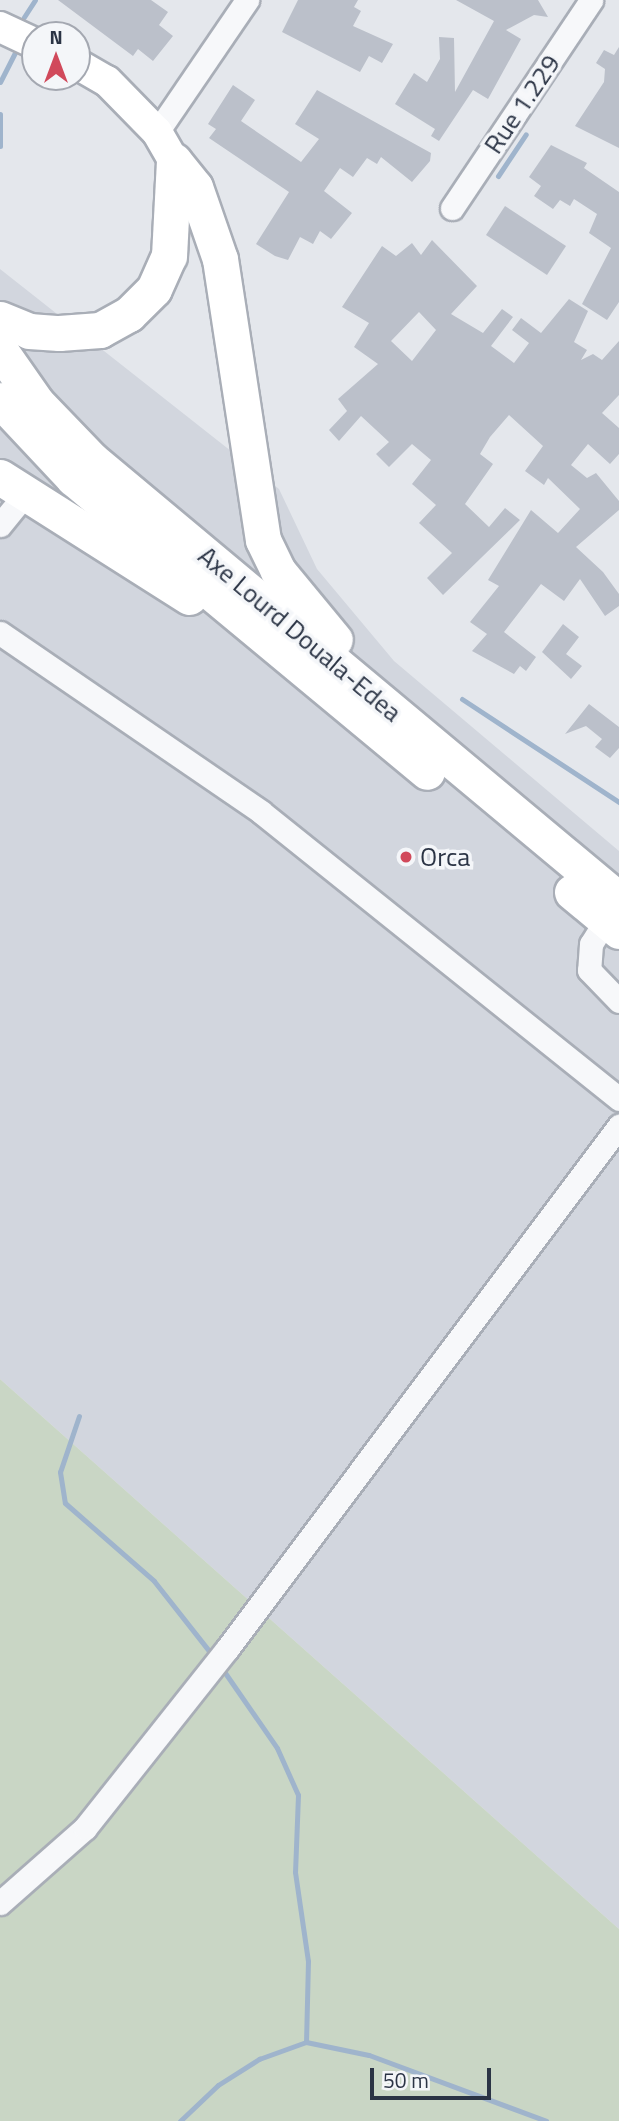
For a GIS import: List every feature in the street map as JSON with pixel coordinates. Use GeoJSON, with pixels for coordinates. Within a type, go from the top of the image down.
{"type":"FeatureCollection","features":[{"type":"Feature","properties":{"kind":"highway"},"geometry":{"type":"LineString","coordinates":[[0,319],[29,331],[59,333],[100,330],[129,314],[154,289],[169,256],[166,147]]}},
{"type":"Feature","properties":{"kind":"highway"},"geometry":{"type":"LineString","coordinates":[[166,147],[195,187],[220,259],[263,540],[308,609],[420,734]]}},
{"type":"Feature","properties":{"kind":"highway","name":"Axe Lourd Douala-Edea"},"geometry":{"type":"LineString","coordinates":[[0,350],[37,403],[92,460],[420,734],[615,917]]}},
{"type":"Feature","properties":{"kind":"highway","name":"Axe Lourd Douala-Edea"},"geometry":{"type":"LineString","coordinates":[[0,400],[73,478],[278,648],[615,917]]}},
{"type":"Feature","properties":{"kind":"highway"},"geometry":{"type":"LineString","coordinates":[[13,485],[278,648]]}},
{"type":"Feature","properties":{"kind":"main road"},"geometry":{"type":"LineString","coordinates":[[0,27],[21,37]]}},
{"type":"Feature","properties":{"kind":"main road"},"geometry":{"type":"LineString","coordinates":[[91,72],[107,81],[166,147]]}},
{"type":"Feature","properties":{"kind":"street"},"geometry":{"type":"LineString","coordinates":[[166,147],[247,0]]}},
{"type":"Feature","properties":{"kind":"street","name":"Rue 1.229"},"geometry":{"type":"LineString","coordinates":[[452,208],[591,0]]}},
{"type":"Feature","properties":{"kind":"street"},"geometry":{"type":"LineString","coordinates":[[0,525],[13,485]]}},
{"type":"Feature","properties":{"kind":"street"},"geometry":{"type":"LineString","coordinates":[[0,633],[261,812],[619,1099]]}},
{"type":"Feature","properties":{"kind":"street"},"geometry":{"type":"LineString","coordinates":[[615,917],[590,944],[589,970],[619,1001]]}},
{"type":"Feature","properties":{"kind":"street"},"geometry":{"type":"LineString","coordinates":[[0,1903],[85,1828],[228,1649],[619,1126]]}},
{"type":"Feature","properties":{"kind":"shaded area"},"geometry":{"type":"Polygon","coordinates":[[[0,269],[279,489],[317,569],[394,661],[619,851],[619,1929],[0,1379],[0,269]]]}},
{"type":"Feature","properties":{"kind":"green space"},"geometry":{"type":"Polygon","coordinates":[[[0,1379],[619,1929],[619,2121],[0,2121],[0,1379]]]}},
{"type":"Feature","properties":{"kind":"building"},"geometry":{"type":"Polygon","coordinates":[[[58,0],[151,0],[168,12],[159,25],[173,36],[153,61],[138,49],[133,56],[91,25],[91,21],[86,21],[58,0]]]}},
{"type":"Feature","properties":{"kind":"building"},"geometry":{"type":"Polygon","coordinates":[[[298,0],[358,0],[354,7],[361,11],[353,26],[393,44],[382,63],[369,56],[360,72],[282,32],[298,0]]]}},
{"type":"Feature","properties":{"kind":"building"},"geometry":{"type":"Polygon","coordinates":[[[456,0],[538,0],[548,17],[534,15],[506,30],[521,39],[488,99],[473,90],[439,141],[431,136],[435,129],[395,104],[414,73],[427,82],[440,59],[439,37],[454,38],[455,92],[494,21],[456,0]]]}},
{"type":"Feature","properties":{"kind":"building"},"geometry":{"type":"Polygon","coordinates":[[[619,47],[619,148],[575,126],[604,82],[605,69],[596,63],[604,50],[614,55],[619,47]]]}},
{"type":"Feature","properties":{"kind":"building"},"geometry":{"type":"Polygon","coordinates":[[[233,85],[255,100],[241,121],[301,162],[319,139],[295,124],[317,90],[431,153],[430,161],[412,182],[381,157],[377,164],[367,158],[353,177],[340,168],[324,191],[352,213],[331,239],[320,231],[313,244],[300,237],[288,260],[275,256],[256,244],[289,192],[209,138],[216,129],[208,124],[233,85]]]}},
{"type":"Feature","properties":{"kind":"building"},"geometry":{"type":"Polygon","coordinates":[[[551,145],[587,163],[584,168],[619,192],[619,302],[607,320],[582,304],[611,248],[589,233],[597,214],[574,199],[570,206],[560,200],[553,209],[534,196],[541,186],[529,177],[551,145]]]}},
{"type":"Feature","properties":{"kind":"building"},"geometry":{"type":"Polygon","coordinates":[[[505,206],[566,246],[547,275],[486,235],[505,206]]]}},
{"type":"Feature","properties":{"kind":"building"},"geometry":{"type":"Polygon","coordinates":[[[432,240],[477,286],[451,314],[483,333],[502,309],[513,317],[491,346],[514,363],[529,343],[512,330],[521,318],[541,333],[569,299],[588,311],[574,342],[587,350],[581,360],[593,354],[602,360],[619,341],[619,395],[602,413],[619,428],[619,454],[610,464],[588,444],[571,465],[587,478],[596,473],[619,501],[619,510],[576,547],[603,572],[619,594],[619,606],[605,616],[580,579],[564,601],[541,584],[504,632],[536,657],[526,671],[520,666],[514,674],[472,651],[487,634],[470,622],[499,586],[488,580],[531,510],[558,533],[580,509],[548,478],[544,485],[525,471],[543,446],[509,415],[490,437],[480,454],[493,464],[465,504],[489,527],[505,508],[520,520],[443,595],[427,578],[452,553],[419,523],[436,505],[412,484],[431,460],[412,444],[389,467],[376,454],[389,442],[361,416],[339,441],[329,430],[347,411],[338,399],[378,364],[354,347],[369,323],[342,307],[382,246],[396,256],[412,243],[421,255],[432,240]],[[419,312],[391,341],[412,361],[436,330],[419,312]]]}},
{"type":"Feature","properties":{"kind":"building"},"geometry":{"type":"Polygon","coordinates":[[[563,624],[579,637],[566,654],[582,666],[571,679],[542,652],[563,624]]]}},
{"type":"Feature","properties":{"kind":"building"},"geometry":{"type":"Polygon","coordinates":[[[589,704],[619,727],[619,748],[610,758],[595,747],[602,739],[586,726],[565,734],[589,704]]]}},
{"type":"Feature","properties":{"kind":"waterway"},"geometry":{"type":"LineString","coordinates":[[24,17],[35,0]]}},
{"type":"Feature","properties":{"kind":"waterway"},"geometry":{"type":"LineString","coordinates":[[0,82],[18,47]]}},
{"type":"Feature","properties":{"kind":"waterway"},"geometry":{"type":"LineString","coordinates":[[0,114],[0,146]]}},
{"type":"Feature","properties":{"kind":"waterway"},"geometry":{"type":"LineString","coordinates":[[498,176],[526,134]]}},
{"type":"Feature","properties":{"kind":"waterway"},"geometry":{"type":"LineString","coordinates":[[462,699],[619,802]]}},
{"type":"Feature","properties":{"kind":"waterway"},"geometry":{"type":"LineString","coordinates":[[79,1416],[60,1472],[65,1503],[154,1581],[213,1656]]}},
{"type":"Feature","properties":{"kind":"waterway"},"geometry":{"type":"LineString","coordinates":[[221,1667],[277,1748],[298,1795],[295,1872],[308,1961],[306,2042]]}},
{"type":"Feature","properties":{"kind":"waterway"},"geometry":{"type":"LineString","coordinates":[[180,2121],[218,2085],[259,2059],[306,2042],[369,2055],[546,2121]]}},
{"type":"Feature","properties":{"kind":"place","name":"Orca"},"geometry":{"type":"Point","coordinates":[406,857]}}]}
